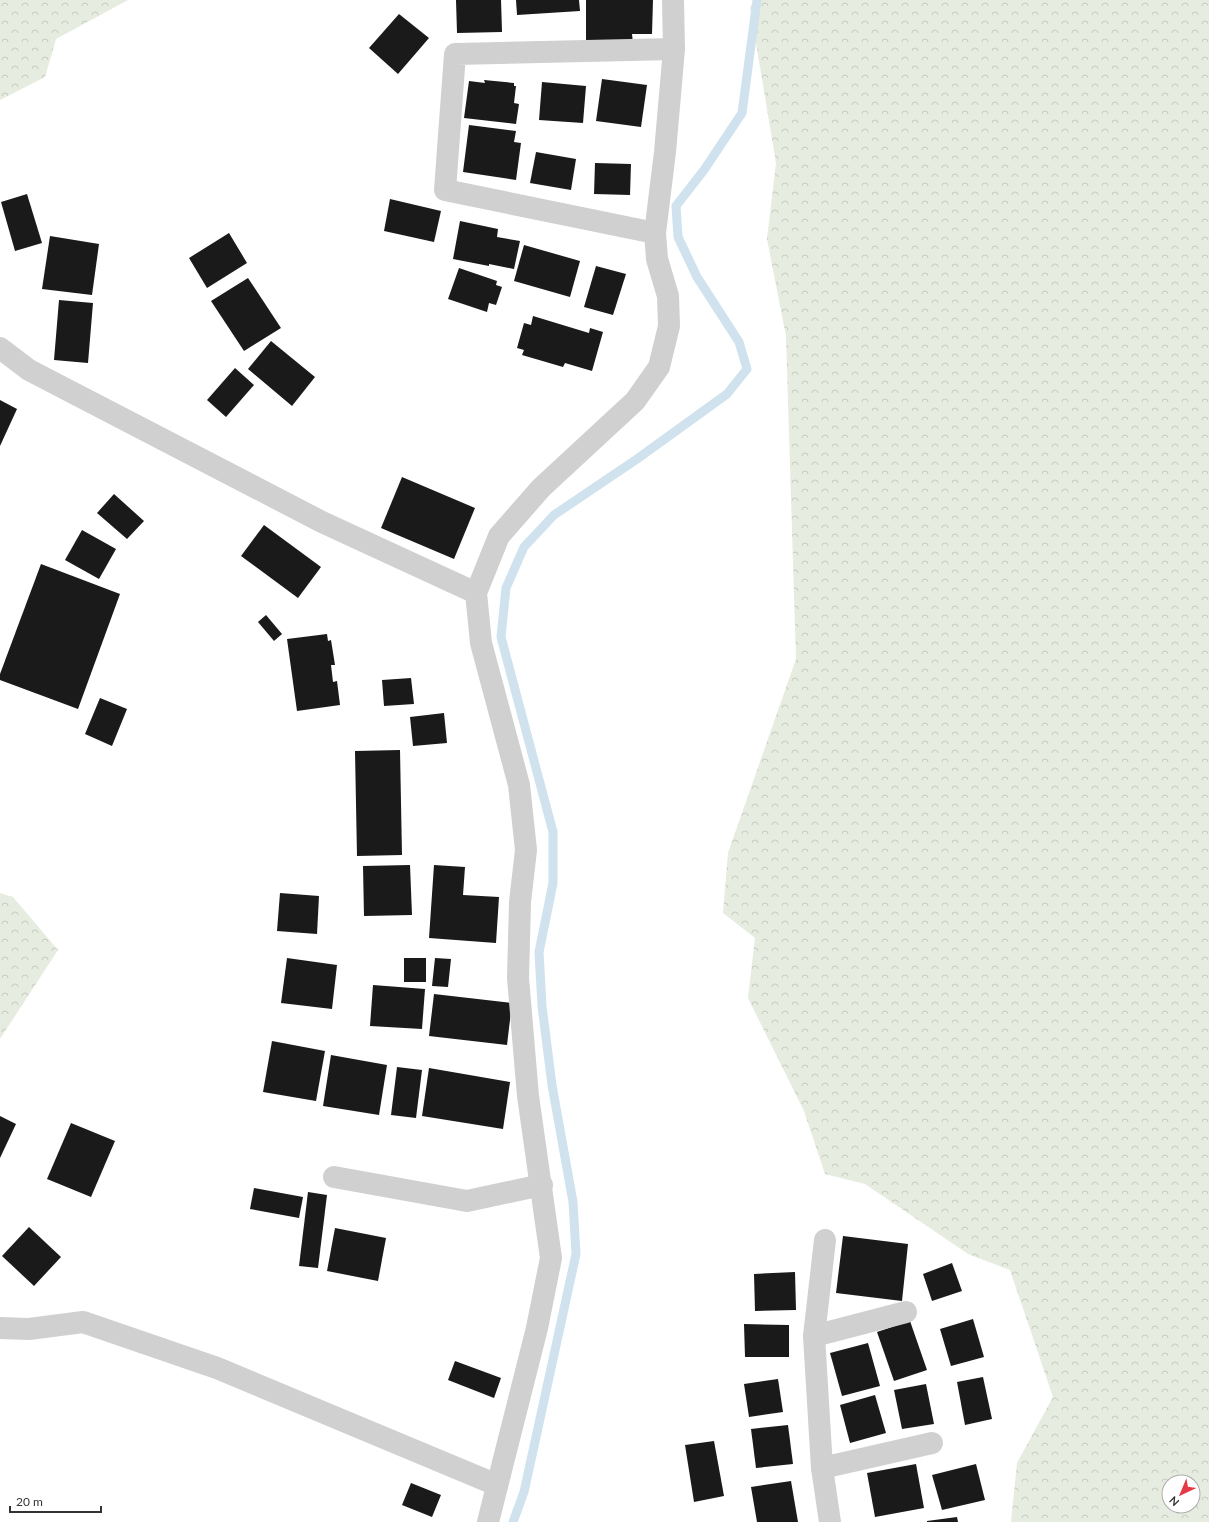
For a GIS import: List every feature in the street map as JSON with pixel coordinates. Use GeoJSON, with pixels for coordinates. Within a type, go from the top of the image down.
{"type":"FeatureCollection","features":[{"type":"Feature","properties":{"kind":"street"},"geometry":{"type":"LineString","coordinates":[[488,1522],[537,1328],[551,1258],[542,1185],[528,1096],[518,978],[520,902],[526,843],[519,785],[481,643],[476,593],[499,536],[541,488],[635,401],[660,367],[669,326],[668,296],[657,259],[654,233],[665,152],[674,49],[673,0]]}},
{"type":"Feature","properties":{"kind":"street"},"geometry":{"type":"LineString","coordinates":[[654,233],[445,190],[455,54],[674,49]]}},
{"type":"Feature","properties":{"kind":"street"},"geometry":{"type":"LineString","coordinates":[[0,348],[29,370],[322,522],[476,593]]}},
{"type":"Feature","properties":{"kind":"street"},"geometry":{"type":"LineString","coordinates":[[334,1177],[467,1201],[542,1185]]}},
{"type":"Feature","properties":{"kind":"street"},"geometry":{"type":"LineString","coordinates":[[825,1240],[814,1336],[822,1468],[830,1522]]}},
{"type":"Feature","properties":{"kind":"street"},"geometry":{"type":"LineString","coordinates":[[814,1336],[906,1312]]}},
{"type":"Feature","properties":{"kind":"street"},"geometry":{"type":"LineString","coordinates":[[0,1328],[29,1329],[83,1322],[217,1368],[497,1486]]}},
{"type":"Feature","properties":{"kind":"street"},"geometry":{"type":"LineString","coordinates":[[822,1468],[932,1443]]}},
{"type":"Feature","properties":{"kind":"green space"},"geometry":{"type":"Polygon","coordinates":[[[0,0],[128,0],[56,39],[45,77],[0,100],[0,0]]]}},
{"type":"Feature","properties":{"kind":"green space"},"geometry":{"type":"Polygon","coordinates":[[[756,0],[1209,0],[1209,1522],[1011,1522],[1017,1463],[1053,1397],[1010,1270],[968,1254],[865,1184],[825,1174],[804,1111],[748,998],[755,938],[723,913],[728,853],[796,659],[786,336],[767,239],[776,163],[750,7],[756,0]]]}},
{"type":"Feature","properties":{"kind":"green space"},"geometry":{"type":"Polygon","coordinates":[[[0,893],[13,897],[58,950],[0,1039],[0,893]]]}},
{"type":"Feature","properties":{"kind":"building"},"geometry":{"type":"Polygon","coordinates":[[[456,0],[501,0],[502,32],[457,33],[456,0]]]}},
{"type":"Feature","properties":{"kind":"building"},"geometry":{"type":"Polygon","coordinates":[[[516,0],[579,0],[580,11],[517,15],[516,0]]]}},
{"type":"Feature","properties":{"kind":"building"},"geometry":{"type":"Polygon","coordinates":[[[586,0],[653,0],[652,34],[632,34],[633,43],[586,42],[586,0]]]}},
{"type":"Feature","properties":{"kind":"building"},"geometry":{"type":"Polygon","coordinates":[[[399,14],[429,38],[398,74],[369,48],[399,14]]]}},
{"type":"Feature","properties":{"kind":"building"},"geometry":{"type":"Polygon","coordinates":[[[602,79],[647,85],[641,127],[596,121],[602,79]]]}},
{"type":"Feature","properties":{"kind":"building"},"geometry":{"type":"Polygon","coordinates":[[[484,80],[514,83],[514,86],[516,86],[514,103],[519,104],[516,124],[464,118],[469,81],[485,83],[484,80]]]}},
{"type":"Feature","properties":{"kind":"building"},"geometry":{"type":"Polygon","coordinates":[[[542,82],[586,86],[583,123],[539,120],[542,82]]]}},
{"type":"Feature","properties":{"kind":"building"},"geometry":{"type":"Polygon","coordinates":[[[469,125],[516,131],[514,142],[521,143],[516,180],[463,172],[469,125]]]}},
{"type":"Feature","properties":{"kind":"building"},"geometry":{"type":"Polygon","coordinates":[[[536,152],[576,159],[571,190],[530,183],[536,152]]]}},
{"type":"Feature","properties":{"kind":"building"},"geometry":{"type":"Polygon","coordinates":[[[595,163],[631,164],[630,195],[594,194],[595,163]]]}},
{"type":"Feature","properties":{"kind":"building"},"geometry":{"type":"Polygon","coordinates":[[[27,194],[42,243],[15,251],[1,202],[27,194]]]}},
{"type":"Feature","properties":{"kind":"building"},"geometry":{"type":"Polygon","coordinates":[[[390,199],[441,211],[434,242],[384,231],[390,199]]]}},
{"type":"Feature","properties":{"kind":"building"},"geometry":{"type":"Polygon","coordinates":[[[460,221],[498,229],[497,237],[520,241],[514,269],[453,259],[460,221]]]}},
{"type":"Feature","properties":{"kind":"building"},"geometry":{"type":"Polygon","coordinates":[[[229,233],[247,263],[207,288],[189,258],[229,233]]]}},
{"type":"Feature","properties":{"kind":"building"},"geometry":{"type":"Polygon","coordinates":[[[50,236],[99,244],[92,295],[42,289],[50,236]]]}},
{"type":"Feature","properties":{"kind":"building"},"geometry":{"type":"Polygon","coordinates":[[[524,245],[580,261],[570,297],[514,281],[524,245]]]}},
{"type":"Feature","properties":{"kind":"building"},"geometry":{"type":"Polygon","coordinates":[[[596,266],[626,274],[613,315],[584,307],[596,266]]]}},
{"type":"Feature","properties":{"kind":"building"},"geometry":{"type":"Polygon","coordinates":[[[459,268],[497,281],[496,285],[502,287],[496,305],[489,303],[487,312],[448,299],[459,268]]]}},
{"type":"Feature","properties":{"kind":"building"},"geometry":{"type":"Polygon","coordinates":[[[248,278],[281,328],[244,351],[211,301],[248,278]]]}},
{"type":"Feature","properties":{"kind":"building"},"geometry":{"type":"Polygon","coordinates":[[[59,300],[93,303],[88,363],[54,360],[59,300]]]}},
{"type":"Feature","properties":{"kind":"building"},"geometry":{"type":"Polygon","coordinates":[[[533,316],[589,333],[590,328],[603,332],[592,371],[565,363],[563,367],[522,355],[524,350],[517,348],[524,323],[531,325],[533,316]]]}},
{"type":"Feature","properties":{"kind":"building"},"geometry":{"type":"Polygon","coordinates":[[[271,341],[315,377],[292,406],[248,369],[271,341]]]}},
{"type":"Feature","properties":{"kind":"building"},"geometry":{"type":"Polygon","coordinates":[[[235,368],[254,385],[226,417],[207,400],[235,368]]]}},
{"type":"Feature","properties":{"kind":"building"},"geometry":{"type":"Polygon","coordinates":[[[0,400],[17,409],[0,446],[0,400]]]}},
{"type":"Feature","properties":{"kind":"building"},"geometry":{"type":"Polygon","coordinates":[[[402,477],[475,508],[454,559],[381,528],[402,477]]]}},
{"type":"Feature","properties":{"kind":"building"},"geometry":{"type":"Polygon","coordinates":[[[114,494],[144,521],[127,539],[97,513],[114,494]]]}},
{"type":"Feature","properties":{"kind":"building"},"geometry":{"type":"Polygon","coordinates":[[[264,525],[321,567],[298,598],[241,556],[264,525]]]}},
{"type":"Feature","properties":{"kind":"building"},"geometry":{"type":"Polygon","coordinates":[[[82,530],[116,549],[99,579],[65,560],[82,530]]]}},
{"type":"Feature","properties":{"kind":"building"},"geometry":{"type":"Polygon","coordinates":[[[41,564],[120,594],[78,709],[0,680],[0,674],[41,564]]]}},
{"type":"Feature","properties":{"kind":"building"},"geometry":{"type":"Polygon","coordinates":[[[266,615],[282,634],[274,641],[258,622],[266,615]]]}},
{"type":"Feature","properties":{"kind":"building"},"geometry":{"type":"Polygon","coordinates":[[[327,634],[328,641],[331,640],[335,665],[331,665],[333,682],[337,681],[340,705],[297,711],[287,639],[327,634]]]}},
{"type":"Feature","properties":{"kind":"building"},"geometry":{"type":"Polygon","coordinates":[[[411,678],[414,704],[384,706],[382,680],[411,678]]]}},
{"type":"Feature","properties":{"kind":"building"},"geometry":{"type":"Polygon","coordinates":[[[100,698],[127,709],[112,746],[85,734],[100,698]]]}},
{"type":"Feature","properties":{"kind":"building"},"geometry":{"type":"Polygon","coordinates":[[[444,713],[447,743],[413,746],[410,717],[444,713]]]}},
{"type":"Feature","properties":{"kind":"building"},"geometry":{"type":"Polygon","coordinates":[[[400,750],[402,855],[357,856],[355,751],[400,750]]]}},
{"type":"Feature","properties":{"kind":"building"},"geometry":{"type":"Polygon","coordinates":[[[410,865],[412,915],[364,916],[363,866],[410,865]]]}},
{"type":"Feature","properties":{"kind":"building"},"geometry":{"type":"Polygon","coordinates":[[[434,865],[465,867],[463,895],[499,897],[496,943],[429,938],[434,865]]]}},
{"type":"Feature","properties":{"kind":"building"},"geometry":{"type":"Polygon","coordinates":[[[280,893],[319,896],[317,934],[277,931],[280,893]]]}},
{"type":"Feature","properties":{"kind":"building"},"geometry":{"type":"Polygon","coordinates":[[[287,958],[337,965],[332,1009],[281,1003],[287,958]]]}},
{"type":"Feature","properties":{"kind":"building"},"geometry":{"type":"Polygon","coordinates":[[[404,958],[426,958],[426,982],[404,982],[404,958]]]}},
{"type":"Feature","properties":{"kind":"building"},"geometry":{"type":"Polygon","coordinates":[[[435,958],[451,959],[448,987],[432,986],[435,958]]]}},
{"type":"Feature","properties":{"kind":"building"},"geometry":{"type":"Polygon","coordinates":[[[373,985],[425,989],[422,1029],[370,1026],[373,985]]]}},
{"type":"Feature","properties":{"kind":"building"},"geometry":{"type":"Polygon","coordinates":[[[434,994],[512,1003],[507,1045],[429,1036],[434,994]]]}},
{"type":"Feature","properties":{"kind":"building"},"geometry":{"type":"Polygon","coordinates":[[[272,1041],[325,1051],[316,1101],[263,1092],[272,1041]]]}},
{"type":"Feature","properties":{"kind":"building"},"geometry":{"type":"Polygon","coordinates":[[[331,1055],[387,1065],[379,1115],[323,1106],[331,1055]]]}},
{"type":"Feature","properties":{"kind":"building"},"geometry":{"type":"Polygon","coordinates":[[[397,1067],[422,1070],[416,1118],[391,1115],[397,1067]]]}},
{"type":"Feature","properties":{"kind":"building"},"geometry":{"type":"Polygon","coordinates":[[[429,1068],[510,1082],[503,1129],[422,1116],[429,1068]]]}},
{"type":"Feature","properties":{"kind":"building"},"geometry":{"type":"Polygon","coordinates":[[[0,1116],[16,1124],[0,1158],[0,1116]]]}},
{"type":"Feature","properties":{"kind":"building"},"geometry":{"type":"Polygon","coordinates":[[[71,1123],[115,1141],[91,1197],[47,1179],[71,1123]]]}},
{"type":"Feature","properties":{"kind":"building"},"geometry":{"type":"Polygon","coordinates":[[[254,1188],[303,1197],[299,1218],[250,1209],[254,1188]]]}},
{"type":"Feature","properties":{"kind":"building"},"geometry":{"type":"Polygon","coordinates":[[[308,1192],[327,1195],[318,1268],[299,1266],[308,1192]]]}},
{"type":"Feature","properties":{"kind":"building"},"geometry":{"type":"Polygon","coordinates":[[[29,1227],[61,1257],[34,1286],[2,1256],[29,1227]]]}},
{"type":"Feature","properties":{"kind":"building"},"geometry":{"type":"Polygon","coordinates":[[[335,1228],[386,1238],[378,1281],[327,1271],[335,1228]]]}},
{"type":"Feature","properties":{"kind":"building"},"geometry":{"type":"Polygon","coordinates":[[[843,1236],[908,1244],[902,1301],[836,1293],[843,1236]]]}},
{"type":"Feature","properties":{"kind":"building"},"geometry":{"type":"Polygon","coordinates":[[[952,1263],[962,1291],[932,1301],[923,1274],[952,1263]]]}},
{"type":"Feature","properties":{"kind":"building"},"geometry":{"type":"Polygon","coordinates":[[[795,1272],[796,1310],[755,1311],[754,1274],[795,1272]]]}},
{"type":"Feature","properties":{"kind":"building"},"geometry":{"type":"Polygon","coordinates":[[[973,1319],[984,1357],[951,1366],[940,1329],[973,1319]]]}},
{"type":"Feature","properties":{"kind":"building"},"geometry":{"type":"Polygon","coordinates":[[[910,1321],[927,1370],[894,1381],[877,1332],[910,1321]]]}},
{"type":"Feature","properties":{"kind":"building"},"geometry":{"type":"Polygon","coordinates":[[[744,1324],[789,1325],[789,1357],[745,1357],[744,1324]]]}},
{"type":"Feature","properties":{"kind":"building"},"geometry":{"type":"Polygon","coordinates":[[[868,1343],[880,1386],[842,1396],[830,1353],[868,1343]]]}},
{"type":"Feature","properties":{"kind":"building"},"geometry":{"type":"Polygon","coordinates":[[[455,1361],[501,1378],[494,1398],[448,1380],[455,1361]]]}},
{"type":"Feature","properties":{"kind":"building"},"geometry":{"type":"Polygon","coordinates":[[[983,1377],[992,1419],[965,1425],[957,1382],[983,1377]]]}},
{"type":"Feature","properties":{"kind":"building"},"geometry":{"type":"Polygon","coordinates":[[[778,1379],[783,1412],[749,1417],[744,1384],[778,1379]]]}},
{"type":"Feature","properties":{"kind":"building"},"geometry":{"type":"Polygon","coordinates":[[[926,1384],[934,1424],[902,1429],[894,1390],[926,1384]]]}},
{"type":"Feature","properties":{"kind":"building"},"geometry":{"type":"Polygon","coordinates":[[[875,1395],[886,1433],[850,1443],[840,1405],[875,1395]]]}},
{"type":"Feature","properties":{"kind":"building"},"geometry":{"type":"Polygon","coordinates":[[[788,1425],[793,1464],[756,1468],[751,1429],[788,1425]]]}},
{"type":"Feature","properties":{"kind":"building"},"geometry":{"type":"Polygon","coordinates":[[[714,1441],[724,1496],[694,1502],[685,1445],[714,1441]]]}},
{"type":"Feature","properties":{"kind":"building"},"geometry":{"type":"Polygon","coordinates":[[[916,1464],[924,1508],[875,1517],[867,1473],[916,1464]]]}},
{"type":"Feature","properties":{"kind":"building"},"geometry":{"type":"Polygon","coordinates":[[[976,1464],[985,1500],[942,1510],[932,1475],[976,1464]]]}},
{"type":"Feature","properties":{"kind":"building"},"geometry":{"type":"Polygon","coordinates":[[[791,1481],[798,1522],[757,1522],[751,1487],[791,1481]]]}},
{"type":"Feature","properties":{"kind":"building"},"geometry":{"type":"Polygon","coordinates":[[[411,1483],[441,1495],[432,1517],[402,1505],[411,1483]]]}},
{"type":"Feature","properties":{"kind":"building"},"geometry":{"type":"Polygon","coordinates":[[[957,1517],[958,1522],[927,1522],[927,1521],[957,1517]]]}},
{"type":"Feature","properties":{"kind":"waterway"},"geometry":{"type":"LineString","coordinates":[[513,1522],[524,1492],[576,1254],[573,1202],[552,1085],[542,1006],[539,952],[553,883],[553,832],[501,637],[506,588],[524,547],[554,515],[637,459],[727,394],[747,369],[739,342],[697,277],[678,237],[676,206],[704,170],[742,113],[757,0]]}}]}
